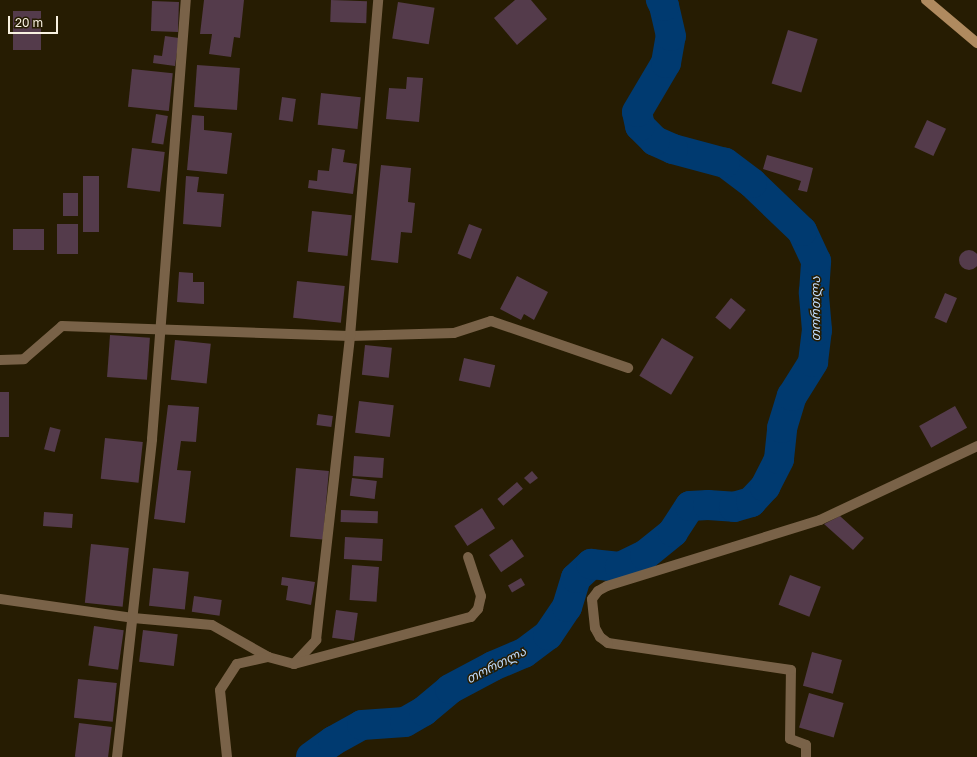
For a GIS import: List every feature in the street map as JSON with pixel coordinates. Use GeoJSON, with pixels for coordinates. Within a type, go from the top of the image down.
{"type":"FeatureCollection","features":[{"type":"Feature","properties":{"kind":"main road"},"geometry":{"type":"LineString","coordinates":[[928,1],[977,43]]}},
{"type":"Feature","properties":{"kind":"street"},"geometry":{"type":"LineString","coordinates":[[118,757],[152,439],[186,0]]}},
{"type":"Feature","properties":{"kind":"street"},"geometry":{"type":"LineString","coordinates":[[294,664],[316,640],[350,336],[378,0]]}},
{"type":"Feature","properties":{"kind":"street"},"geometry":{"type":"LineString","coordinates":[[0,360],[24,359],[62,326],[350,336],[454,333],[491,321],[628,368]]}},
{"type":"Feature","properties":{"kind":"street"},"geometry":{"type":"LineString","coordinates":[[806,757],[806,745],[790,739],[791,670],[608,643],[600,637],[595,628],[592,599],[598,591],[608,586],[820,520],[977,446]]}},
{"type":"Feature","properties":{"kind":"street"},"geometry":{"type":"LineString","coordinates":[[0,599],[133,618],[212,625],[268,657],[294,664],[471,618],[478,609],[481,596],[468,557]]}},
{"type":"Feature","properties":{"kind":"street"},"geometry":{"type":"LineString","coordinates":[[227,757],[220,690],[237,664],[268,657]]}},
{"type":"Feature","properties":{"kind":"building"},"geometry":{"type":"Polygon","coordinates":[[[204,0],[244,0],[240,38],[234,37],[231,57],[209,54],[212,34],[200,34],[204,0]]]}},
{"type":"Feature","properties":{"kind":"building"},"geometry":{"type":"Polygon","coordinates":[[[331,0],[367,1],[366,23],[330,22],[331,0]]]}},
{"type":"Feature","properties":{"kind":"building"},"geometry":{"type":"Polygon","coordinates":[[[515,0],[531,0],[547,19],[517,45],[494,18],[515,0]]]}},
{"type":"Feature","properties":{"kind":"building"},"geometry":{"type":"Polygon","coordinates":[[[152,1],[179,2],[178,32],[151,31],[152,1]]]}},
{"type":"Feature","properties":{"kind":"building"},"geometry":{"type":"Polygon","coordinates":[[[398,2],[435,8],[429,44],[392,39],[398,2]]]}},
{"type":"Feature","properties":{"kind":"building"},"geometry":{"type":"Polygon","coordinates":[[[13,11],[41,11],[41,50],[13,50],[13,11]]]}},
{"type":"Feature","properties":{"kind":"building"},"geometry":{"type":"Polygon","coordinates":[[[788,30],[818,39],[801,93],[772,84],[788,30]]]}},
{"type":"Feature","properties":{"kind":"building"},"geometry":{"type":"Polygon","coordinates":[[[165,36],[179,38],[175,66],[153,63],[154,55],[162,56],[165,36]]]}},
{"type":"Feature","properties":{"kind":"building"},"geometry":{"type":"Polygon","coordinates":[[[197,65],[240,68],[237,110],[194,107],[197,65]]]}},
{"type":"Feature","properties":{"kind":"building"},"geometry":{"type":"Polygon","coordinates":[[[132,69],[173,73],[169,111],[128,107],[132,69]]]}},
{"type":"Feature","properties":{"kind":"building"},"geometry":{"type":"Polygon","coordinates":[[[407,77],[423,78],[419,122],[386,119],[389,88],[406,89],[407,77]]]}},
{"type":"Feature","properties":{"kind":"building"},"geometry":{"type":"Polygon","coordinates":[[[321,93],[361,97],[357,129],[318,125],[321,93]]]}},
{"type":"Feature","properties":{"kind":"building"},"geometry":{"type":"Polygon","coordinates":[[[282,97],[296,99],[293,122],[279,120],[282,97]]]}},
{"type":"Feature","properties":{"kind":"building"},"geometry":{"type":"Polygon","coordinates":[[[156,114],[168,116],[163,145],[151,143],[156,114]]]}},
{"type":"Feature","properties":{"kind":"building"},"geometry":{"type":"Polygon","coordinates":[[[192,115],[204,116],[204,130],[232,133],[227,174],[187,170],[192,115]]]}},
{"type":"Feature","properties":{"kind":"building"},"geometry":{"type":"Polygon","coordinates":[[[927,120],[946,129],[933,156],[914,147],[927,120]]]}},
{"type":"Feature","properties":{"kind":"building"},"geometry":{"type":"Polygon","coordinates":[[[132,148],[165,152],[160,192],[127,188],[132,148]]]}},
{"type":"Feature","properties":{"kind":"building"},"geometry":{"type":"Polygon","coordinates":[[[332,148],[345,150],[343,162],[357,164],[353,194],[308,188],[309,180],[317,181],[318,170],[329,171],[332,148]]]}},
{"type":"Feature","properties":{"kind":"building"},"geometry":{"type":"Polygon","coordinates":[[[767,155],[813,168],[807,192],[798,190],[801,181],[763,169],[767,155]]]}},
{"type":"Feature","properties":{"kind":"building"},"geometry":{"type":"Polygon","coordinates":[[[381,165],[411,168],[408,202],[415,203],[412,233],[401,232],[398,263],[371,260],[381,165]]]}},
{"type":"Feature","properties":{"kind":"building"},"geometry":{"type":"Polygon","coordinates":[[[83,176],[99,176],[99,232],[83,232],[83,176]]]}},
{"type":"Feature","properties":{"kind":"building"},"geometry":{"type":"Polygon","coordinates":[[[186,176],[199,177],[197,192],[224,194],[221,227],[183,224],[186,176]]]}},
{"type":"Feature","properties":{"kind":"building"},"geometry":{"type":"Polygon","coordinates":[[[63,193],[78,193],[78,216],[63,216],[63,193]]]}},
{"type":"Feature","properties":{"kind":"building"},"geometry":{"type":"Polygon","coordinates":[[[312,211],[352,215],[347,256],[308,252],[312,211]]]}},
{"type":"Feature","properties":{"kind":"building"},"geometry":{"type":"Polygon","coordinates":[[[57,224],[78,224],[78,254],[57,254],[57,224]]]}},
{"type":"Feature","properties":{"kind":"building"},"geometry":{"type":"Polygon","coordinates":[[[469,224],[482,229],[471,259],[458,254],[469,224]]]}},
{"type":"Feature","properties":{"kind":"building"},"geometry":{"type":"Polygon","coordinates":[[[13,229],[44,229],[44,250],[13,250],[13,229]]]}},
{"type":"Feature","properties":{"kind":"building"},"geometry":{"type":"Polygon","coordinates":[[[969,250],[976,253],[979,260],[976,267],[969,270],[962,267],[959,260],[962,253],[969,250]]]}},
{"type":"Feature","properties":{"kind":"building"},"geometry":{"type":"Polygon","coordinates":[[[179,272],[193,273],[193,282],[204,282],[204,304],[177,302],[179,272]]]}},
{"type":"Feature","properties":{"kind":"building"},"geometry":{"type":"Polygon","coordinates":[[[517,276],[548,292],[534,320],[524,314],[521,320],[500,309],[517,276]]]}},
{"type":"Feature","properties":{"kind":"building"},"geometry":{"type":"Polygon","coordinates":[[[297,281],[345,286],[341,323],[293,318],[297,281]]]}},
{"type":"Feature","properties":{"kind":"building"},"geometry":{"type":"Polygon","coordinates":[[[945,293],[957,298],[946,323],[934,318],[945,293]]]}},
{"type":"Feature","properties":{"kind":"building"},"geometry":{"type":"Polygon","coordinates":[[[731,298],[746,310],[730,329],[715,317],[731,298]]]}},
{"type":"Feature","properties":{"kind":"building"},"geometry":{"type":"Polygon","coordinates":[[[110,335],[150,338],[147,380],[107,377],[110,335]]]}},
{"type":"Feature","properties":{"kind":"building"},"geometry":{"type":"Polygon","coordinates":[[[662,338],[694,357],[671,395],[639,376],[662,338]]]}},
{"type":"Feature","properties":{"kind":"building"},"geometry":{"type":"Polygon","coordinates":[[[175,340],[211,344],[207,384],[171,380],[175,340]]]}},
{"type":"Feature","properties":{"kind":"building"},"geometry":{"type":"Polygon","coordinates":[[[365,345],[392,348],[389,378],[362,375],[365,345]]]}},
{"type":"Feature","properties":{"kind":"building"},"geometry":{"type":"Polygon","coordinates":[[[464,358],[495,365],[490,388],[459,380],[464,358]]]}},
{"type":"Feature","properties":{"kind":"building"},"geometry":{"type":"Polygon","coordinates":[[[0,392],[9,392],[9,437],[0,437],[0,392]]]}},
{"type":"Feature","properties":{"kind":"building"},"geometry":{"type":"Polygon","coordinates":[[[359,401],[394,405],[390,437],[355,433],[359,401]]]}},
{"type":"Feature","properties":{"kind":"building"},"geometry":{"type":"Polygon","coordinates":[[[168,405],[199,407],[196,442],[181,441],[177,470],[191,471],[185,523],[154,519],[168,405]]]}},
{"type":"Feature","properties":{"kind":"building"},"geometry":{"type":"Polygon","coordinates":[[[955,406],[967,428],[931,448],[919,426],[955,406]]]}},
{"type":"Feature","properties":{"kind":"building"},"geometry":{"type":"Polygon","coordinates":[[[318,414],[333,416],[331,427],[316,425],[318,414]]]}},
{"type":"Feature","properties":{"kind":"building"},"geometry":{"type":"Polygon","coordinates":[[[50,427],[61,430],[55,452],[44,449],[50,427]]]}},
{"type":"Feature","properties":{"kind":"building"},"geometry":{"type":"Polygon","coordinates":[[[105,438],[143,442],[139,483],[101,479],[105,438]]]}},
{"type":"Feature","properties":{"kind":"building"},"geometry":{"type":"Polygon","coordinates":[[[354,456],[384,458],[383,478],[353,476],[354,456]]]}},
{"type":"Feature","properties":{"kind":"building"},"geometry":{"type":"Polygon","coordinates":[[[296,468],[329,471],[323,540],[290,537],[296,468]]]}},
{"type":"Feature","properties":{"kind":"building"},"geometry":{"type":"Polygon","coordinates":[[[532,471],[538,478],[530,484],[524,478],[532,471]]]}},
{"type":"Feature","properties":{"kind":"building"},"geometry":{"type":"Polygon","coordinates":[[[352,478],[377,481],[375,499],[350,496],[352,478]]]}},
{"type":"Feature","properties":{"kind":"building"},"geometry":{"type":"Polygon","coordinates":[[[517,482],[523,489],[503,506],[497,499],[517,482]]]}},
{"type":"Feature","properties":{"kind":"building"},"geometry":{"type":"Polygon","coordinates":[[[482,508],[495,528],[467,546],[454,526],[482,508]]]}},
{"type":"Feature","properties":{"kind":"building"},"geometry":{"type":"Polygon","coordinates":[[[341,510],[378,511],[378,523],[341,522],[341,510]]]}},
{"type":"Feature","properties":{"kind":"building"},"geometry":{"type":"Polygon","coordinates":[[[44,512],[73,514],[72,528],[43,526],[44,512]]]}},
{"type":"Feature","properties":{"kind":"building"},"geometry":{"type":"Polygon","coordinates":[[[840,516],[864,538],[853,550],[824,524],[840,516]]]}},
{"type":"Feature","properties":{"kind":"building"},"geometry":{"type":"Polygon","coordinates":[[[345,537],[383,539],[382,561],[344,559],[345,537]]]}},
{"type":"Feature","properties":{"kind":"building"},"geometry":{"type":"Polygon","coordinates":[[[512,539],[524,556],[501,572],[489,555],[512,539]]]}},
{"type":"Feature","properties":{"kind":"building"},"geometry":{"type":"Polygon","coordinates":[[[91,544],[129,548],[123,607],[85,603],[91,544]]]}},
{"type":"Feature","properties":{"kind":"building"},"geometry":{"type":"Polygon","coordinates":[[[352,565],[379,567],[376,602],[350,600],[352,565]]]}},
{"type":"Feature","properties":{"kind":"building"},"geometry":{"type":"Polygon","coordinates":[[[153,568],[189,572],[185,610],[149,606],[153,568]]]}},
{"type":"Feature","properties":{"kind":"building"},"geometry":{"type":"Polygon","coordinates":[[[790,575],[821,587],[809,617],[779,605],[790,575]]]}},
{"type":"Feature","properties":{"kind":"building"},"geometry":{"type":"Polygon","coordinates":[[[282,577],[315,582],[311,605],[286,600],[288,586],[281,585],[282,577]]]}},
{"type":"Feature","properties":{"kind":"building"},"geometry":{"type":"Polygon","coordinates":[[[521,578],[525,585],[512,592],[508,586],[521,578]]]}},
{"type":"Feature","properties":{"kind":"building"},"geometry":{"type":"Polygon","coordinates":[[[194,596],[222,600],[220,616],[192,612],[194,596]]]}},
{"type":"Feature","properties":{"kind":"building"},"geometry":{"type":"Polygon","coordinates":[[[336,610],[358,613],[354,641],[332,638],[336,610]]]}},
{"type":"Feature","properties":{"kind":"building"},"geometry":{"type":"Polygon","coordinates":[[[94,626],[124,630],[118,670],[88,666],[94,626]]]}},
{"type":"Feature","properties":{"kind":"building"},"geometry":{"type":"Polygon","coordinates":[[[143,630],[178,634],[174,666],[139,662],[143,630]]]}},
{"type":"Feature","properties":{"kind":"building"},"geometry":{"type":"Polygon","coordinates":[[[812,652],[842,660],[833,694],[803,686],[812,652]]]}},
{"type":"Feature","properties":{"kind":"building"},"geometry":{"type":"Polygon","coordinates":[[[78,679],[117,683],[113,722],[74,718],[78,679]]]}},
{"type":"Feature","properties":{"kind":"building"},"geometry":{"type":"Polygon","coordinates":[[[809,693],[844,703],[834,738],[799,728],[809,693]]]}},
{"type":"Feature","properties":{"kind":"building"},"geometry":{"type":"Polygon","coordinates":[[[79,723],[112,727],[108,757],[75,757],[79,723]]]}},
{"type":"Feature","properties":{"kind":"waterway","name":"თორთლა"},"geometry":{"type":"LineString","coordinates":[[311,757],[333,741],[362,725],[405,722],[424,711],[450,689],[493,666],[524,653],[548,635],[567,607],[576,578],[591,564],[620,567],[645,555],[673,532],[690,506],[708,505],[734,507],[751,502],[765,487],[779,459],[782,428],[792,396],[813,362],[817,330],[814,292],[816,261],[802,231],[752,183],[725,163],[673,149],[655,141],[640,126],[637,112],[666,63],[671,36],[664,6],[661,0]]}}]}
